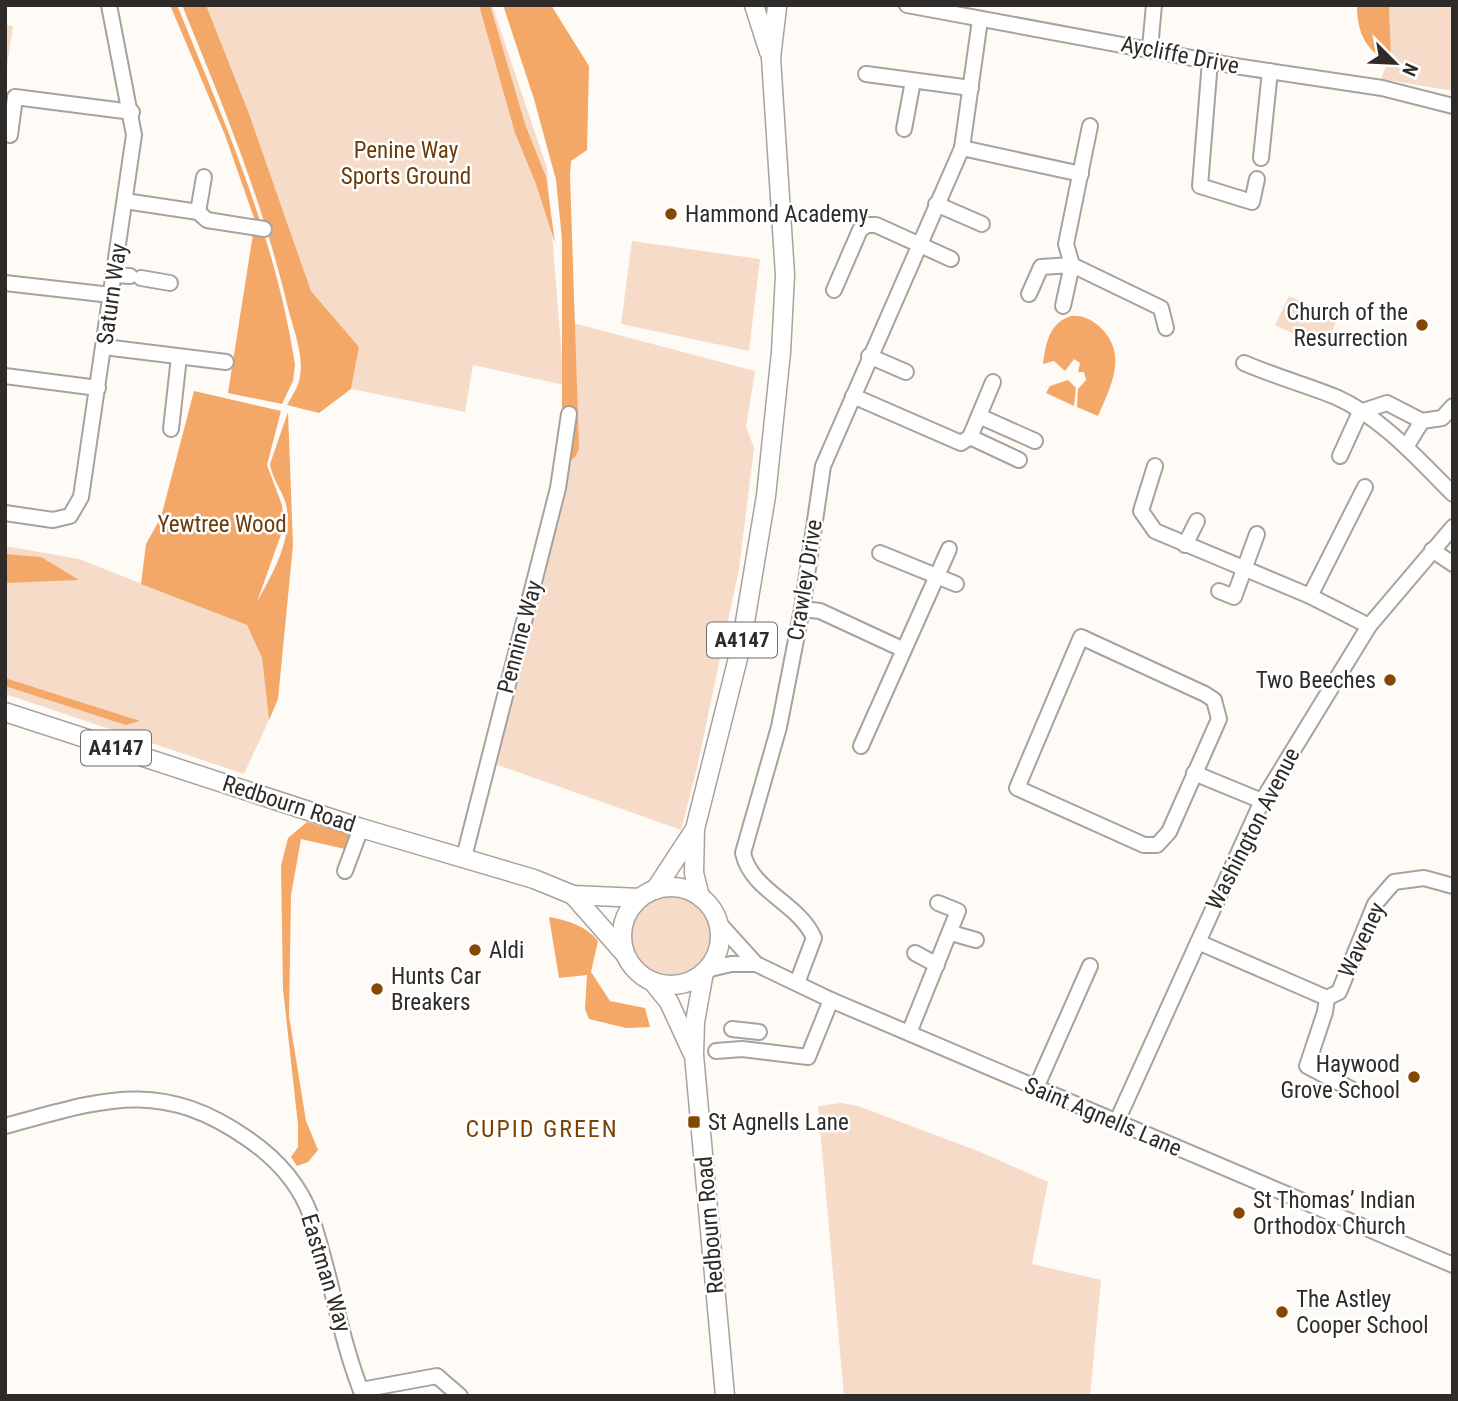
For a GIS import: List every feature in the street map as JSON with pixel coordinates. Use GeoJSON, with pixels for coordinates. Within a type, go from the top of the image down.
{"type":"FeatureCollection","features":[{"type":"Feature","properties":{"kind":"main road"},"geometry":{"type":"LineString","coordinates":[[756,5],[779,6]]}},
{"type":"Feature","properties":{"kind":"main road","name":"A4147"},"geometry":{"type":"LineString","coordinates":[[700,897],[694,873],[695,829],[741,646],[766,496],[785,275],[771,58],[756,5]]}},
{"type":"Feature","properties":{"kind":"main road","name":"A4147"},"geometry":{"type":"LineString","coordinates":[[771,58],[779,6]]}},
{"type":"Feature","properties":{"kind":"main road","name":"Redbourn Road"},"geometry":{"type":"LineString","coordinates":[[5,712],[573,895],[648,894]]}},
{"type":"Feature","properties":{"kind":"main road","name":"A4147"},"geometry":{"type":"LineString","coordinates":[[648,894],[695,829]]}},
{"type":"Feature","properties":{"kind":"main road"},"geometry":{"type":"LineString","coordinates":[[674,887],[700,897],[717,921],[718,947],[705,971],[695,979],[673,985],[652,981],[640,975],[625,953],[624,923],[648,894],[674,887]]}},
{"type":"Feature","properties":{"kind":"main road","name":"Redbourn Road"},"geometry":{"type":"LineString","coordinates":[[573,895],[625,953]]}},
{"type":"Feature","properties":{"kind":"main road","name":"Redbourn Road"},"geometry":{"type":"LineString","coordinates":[[705,971],[695,1022],[694,1055],[724,1396]]}},
{"type":"Feature","properties":{"kind":"main road","name":"Redbourn Road"},"geometry":{"type":"LineString","coordinates":[[652,981],[669,1002],[694,1055]]}},
{"type":"Feature","properties":{"kind":"street","name":"Saturn Way"},"geometry":{"type":"LineString","coordinates":[[5,513],[53,520],[70,516],[81,497],[134,135],[132,112],[109,5]]}},
{"type":"Feature","properties":{"kind":"street"},"geometry":{"type":"LineString","coordinates":[[1150,48],[1154,5]]}},
{"type":"Feature","properties":{"kind":"street","name":"Aycliffe Drive"},"geometry":{"type":"LineString","coordinates":[[917,6],[980,20],[1150,48],[1210,61],[1402,92],[1453,106]]}},
{"type":"Feature","properties":{"kind":"street","name":"Crawley Drive"},"geometry":{"type":"LineString","coordinates":[[797,983],[814,938],[807,923],[746,868],[743,853],[779,727],[802,609],[823,466],[918,243],[962,148],[980,20]]}},
{"type":"Feature","properties":{"kind":"street"},"geometry":{"type":"LineString","coordinates":[[1210,61],[1200,186],[1252,202],[1257,179]]}},
{"type":"Feature","properties":{"kind":"street"},"geometry":{"type":"LineString","coordinates":[[1261,158],[1270,71]]}},
{"type":"Feature","properties":{"kind":"street"},"geometry":{"type":"LineString","coordinates":[[866,74],[971,88]]}},
{"type":"Feature","properties":{"kind":"street"},"geometry":{"type":"LineString","coordinates":[[904,129],[913,81]]}},
{"type":"Feature","properties":{"kind":"street"},"geometry":{"type":"LineString","coordinates":[[10,135],[15,97],[132,112]]}},
{"type":"Feature","properties":{"kind":"street"},"geometry":{"type":"LineString","coordinates":[[1063,306],[1072,265],[1066,244],[1090,126]]}},
{"type":"Feature","properties":{"kind":"street"},"geometry":{"type":"LineString","coordinates":[[962,148],[1081,174]]}},
{"type":"Feature","properties":{"kind":"street"},"geometry":{"type":"LineString","coordinates":[[198,212],[204,177]]}},
{"type":"Feature","properties":{"kind":"street"},"geometry":{"type":"LineString","coordinates":[[125,201],[198,212],[207,220],[264,229]]}},
{"type":"Feature","properties":{"kind":"street"},"geometry":{"type":"LineString","coordinates":[[936,204],[982,224]]}},
{"type":"Feature","properties":{"kind":"street"},"geometry":{"type":"LineString","coordinates":[[834,290],[860,230],[867,225],[876,225],[951,259]]}},
{"type":"Feature","properties":{"kind":"street"},"geometry":{"type":"LineString","coordinates":[[1029,293],[1041,267],[1072,265],[1161,308],[1166,328]]}},
{"type":"Feature","properties":{"kind":"street"},"geometry":{"type":"LineString","coordinates":[[114,275],[170,283]]}},
{"type":"Feature","properties":{"kind":"street"},"geometry":{"type":"LineString","coordinates":[[5,283],[111,295]]}},
{"type":"Feature","properties":{"kind":"street"},"geometry":{"type":"LineString","coordinates":[[104,347],[226,362]]}},
{"type":"Feature","properties":{"kind":"street"},"geometry":{"type":"LineString","coordinates":[[869,356],[906,372]]}},
{"type":"Feature","properties":{"kind":"street"},"geometry":{"type":"LineString","coordinates":[[171,429],[179,357]]}},
{"type":"Feature","properties":{"kind":"street"},"geometry":{"type":"LineString","coordinates":[[1244,363],[1285,381],[1337,398],[1360,412],[1406,447],[1453,494]]}},
{"type":"Feature","properties":{"kind":"street"},"geometry":{"type":"LineString","coordinates":[[5,376],[98,388]]}},
{"type":"Feature","properties":{"kind":"street"},"geometry":{"type":"LineString","coordinates":[[852,396],[961,443],[970,437],[993,382]]}},
{"type":"Feature","properties":{"kind":"street"},"geometry":{"type":"LineString","coordinates":[[1340,456],[1360,412],[1387,402],[1422,421],[1442,418],[1453,406]]}},
{"type":"Feature","properties":{"kind":"street","name":"Pennine Way"},"geometry":{"type":"LineString","coordinates":[[464,858],[558,488],[569,415]]}},
{"type":"Feature","properties":{"kind":"street"},"geometry":{"type":"LineString","coordinates":[[979,416],[1035,441]]}},
{"type":"Feature","properties":{"kind":"street"},"geometry":{"type":"LineString","coordinates":[[1406,447],[1422,421]]}},
{"type":"Feature","properties":{"kind":"street"},"geometry":{"type":"LineString","coordinates":[[970,437],[1019,460]]}},
{"type":"Feature","properties":{"kind":"street"},"geometry":{"type":"LineString","coordinates":[[1155,466],[1141,511],[1155,531],[1310,596],[1369,626]]}},
{"type":"Feature","properties":{"kind":"street"},"geometry":{"type":"LineString","coordinates":[[1310,596],[1365,487]]}},
{"type":"Feature","properties":{"kind":"street"},"geometry":{"type":"LineString","coordinates":[[1185,545],[1197,521]]}},
{"type":"Feature","properties":{"kind":"street","name":"Washington Avenue"},"geometry":{"type":"LineString","coordinates":[[1117,1121],[1262,801],[1369,626],[1453,527]]}},
{"type":"Feature","properties":{"kind":"street"},"geometry":{"type":"LineString","coordinates":[[1219,591],[1234,597],[1257,534]]}},
{"type":"Feature","properties":{"kind":"street"},"geometry":{"type":"LineString","coordinates":[[861,746],[902,649],[949,549]]}},
{"type":"Feature","properties":{"kind":"street"},"geometry":{"type":"LineString","coordinates":[[1432,550],[1453,564]]}},
{"type":"Feature","properties":{"kind":"street"},"geometry":{"type":"LineString","coordinates":[[880,553],[956,584]]}},
{"type":"Feature","properties":{"kind":"street"},"geometry":{"type":"LineString","coordinates":[[802,609],[820,611],[902,649]]}},
{"type":"Feature","properties":{"kind":"street"},"geometry":{"type":"LineString","coordinates":[[1081,637],[1214,700],[1219,719],[1195,773],[1170,832],[1157,845],[1144,845],[1017,788],[1081,637]]}},
{"type":"Feature","properties":{"kind":"street"},"geometry":{"type":"LineString","coordinates":[[1195,773],[1262,801]]}},
{"type":"Feature","properties":{"kind":"street"},"geometry":{"type":"LineString","coordinates":[[345,871],[361,828]]}},
{"type":"Feature","properties":{"kind":"street","name":"Waveney"},"geometry":{"type":"LineString","coordinates":[[1198,942],[1327,998],[1339,992],[1375,904],[1394,882],[1424,878],[1453,886]]}},
{"type":"Feature","properties":{"kind":"street"},"geometry":{"type":"LineString","coordinates":[[909,1033],[958,912],[938,903]]}},
{"type":"Feature","properties":{"kind":"street","name":"Saint Agnells Lane"},"geometry":{"type":"LineString","coordinates":[[717,921],[756,964],[831,1000],[1117,1121],[1140,1134],[1453,1265]]}},
{"type":"Feature","properties":{"kind":"street"},"geometry":{"type":"LineString","coordinates":[[951,933],[976,940]]}},
{"type":"Feature","properties":{"kind":"street"},"geometry":{"type":"LineString","coordinates":[[915,953],[937,965]]}},
{"type":"Feature","properties":{"kind":"street","name":"Saint Agnells Lane"},"geometry":{"type":"LineString","coordinates":[[705,971],[731,964],[756,964]]}},
{"type":"Feature","properties":{"kind":"street"},"geometry":{"type":"LineString","coordinates":[[1036,1088],[1090,966]]}},
{"type":"Feature","properties":{"kind":"street"},"geometry":{"type":"LineString","coordinates":[[1327,998],[1307,1066],[1351,1089]]}},
{"type":"Feature","properties":{"kind":"street"},"geometry":{"type":"LineString","coordinates":[[716,1051],[742,1049],[808,1057],[831,1000]]}},
{"type":"Feature","properties":{"kind":"street"},"geometry":{"type":"LineString","coordinates":[[742,1049],[746,1030]]}},
{"type":"Feature","properties":{"kind":"street","name":"Eastman Way"},"geometry":{"type":"LineString","coordinates":[[5,1126],[87,1104],[140,1097],[175,1102],[206,1112],[270,1154],[291,1178],[310,1214],[362,1393],[437,1376],[460,1396]]}},
{"type":"Feature","properties":{"kind":"green space"},"geometry":{"type":"Polygon","coordinates":[[[170,5],[177,5],[213,93],[247,182],[275,272],[295,365],[293,381],[282,404],[228,393],[255,221],[225,135],[170,5]]]}},
{"type":"Feature","properties":{"kind":"green space"},"geometry":{"type":"Polygon","coordinates":[[[182,5],[206,5],[248,111],[311,291],[359,347],[351,389],[319,413],[287,405],[297,387],[301,359],[278,268],[227,117],[182,5]]]}},
{"type":"Feature","properties":{"kind":"green space","name":"Penine Way Sports Ground"},"geometry":{"type":"Polygon","coordinates":[[[206,5],[492,5],[547,168],[564,385],[473,365],[465,412],[351,389],[359,347],[311,291],[248,111],[206,5]]]}},
{"type":"Feature","properties":{"kind":"green space"},"geometry":{"type":"Polygon","coordinates":[[[479,5],[490,5],[525,124],[546,177],[555,243],[536,184],[515,133],[479,5]]]}},
{"type":"Feature","properties":{"kind":"green space"},"geometry":{"type":"Polygon","coordinates":[[[503,5],[551,5],[589,66],[587,150],[571,161],[570,175],[579,448],[570,461],[572,448],[562,446],[562,239],[556,180],[534,99],[503,5]]]}},
{"type":"Feature","properties":{"kind":"green space"},"geometry":{"type":"Polygon","coordinates":[[[1357,5],[1389,5],[1391,54],[1376,54],[1367,44],[1359,26],[1357,5]]]}},
{"type":"Feature","properties":{"kind":"green space"},"geometry":{"type":"Polygon","coordinates":[[[1389,5],[1453,5],[1453,91],[1381,79],[1391,54],[1389,5]]]}},
{"type":"Feature","properties":{"kind":"green space"},"geometry":{"type":"Polygon","coordinates":[[[5,25],[13,26],[5,79],[5,25]]]}},
{"type":"Feature","properties":{"kind":"green space"},"geometry":{"type":"Polygon","coordinates":[[[632,241],[760,259],[749,351],[621,324],[632,241]]]}},
{"type":"Feature","properties":{"kind":"green space"},"geometry":{"type":"Polygon","coordinates":[[[1289,296],[1338,318],[1324,348],[1275,325],[1289,296]]]}},
{"type":"Feature","properties":{"kind":"green space"},"geometry":{"type":"Polygon","coordinates":[[[1071,316],[1083,317],[1098,325],[1114,349],[1112,382],[1098,416],[1077,407],[1078,389],[1086,380],[1084,372],[1078,372],[1080,363],[1074,359],[1065,371],[1054,361],[1043,364],[1047,341],[1053,329],[1071,316]]]}},
{"type":"Feature","properties":{"kind":"green space"},"geometry":{"type":"Polygon","coordinates":[[[573,323],[755,371],[746,427],[754,448],[739,569],[697,768],[681,830],[495,764],[564,490],[573,323]]]}},
{"type":"Feature","properties":{"kind":"green space"},"geometry":{"type":"Polygon","coordinates":[[[1068,380],[1076,388],[1074,406],[1046,393],[1050,386],[1068,380]]]}},
{"type":"Feature","properties":{"kind":"green space","name":"Yewtree Wood"},"geometry":{"type":"Polygon","coordinates":[[[194,391],[281,411],[267,465],[282,505],[284,526],[257,602],[280,555],[287,529],[286,504],[270,464],[288,412],[293,545],[278,699],[269,720],[262,658],[247,625],[141,584],[146,544],[161,517],[194,391]]]}},
{"type":"Feature","properties":{"kind":"green space"},"geometry":{"type":"Polygon","coordinates":[[[5,546],[79,559],[247,625],[262,658],[269,720],[244,774],[5,694],[5,546]]]}},
{"type":"Feature","properties":{"kind":"green space"},"geometry":{"type":"Polygon","coordinates":[[[5,554],[41,557],[79,580],[5,583],[5,554]]]}},
{"type":"Feature","properties":{"kind":"green space"},"geometry":{"type":"Polygon","coordinates":[[[5,678],[140,721],[126,725],[5,686],[5,678]]]}},
{"type":"Feature","properties":{"kind":"green space"},"geometry":{"type":"Polygon","coordinates":[[[307,822],[350,835],[345,849],[301,839],[291,895],[289,1016],[306,1121],[318,1150],[308,1162],[297,1166],[291,1157],[298,1147],[298,1125],[283,989],[281,866],[288,838],[307,822]]]}},
{"type":"Feature","properties":{"kind":"green space"},"geometry":{"type":"Polygon","coordinates":[[[672,894],[695,901],[707,913],[714,936],[707,959],[695,971],[672,978],[649,971],[637,959],[630,936],[637,913],[649,901],[672,894]]]}},
{"type":"Feature","properties":{"kind":"green space"},"geometry":{"type":"Polygon","coordinates":[[[549,917],[576,924],[598,941],[591,972],[610,1001],[645,1008],[650,1027],[626,1028],[589,1019],[585,1009],[587,975],[559,978],[549,917]]]}},
{"type":"Feature","properties":{"kind":"green space"},"geometry":{"type":"Polygon","coordinates":[[[841,1103],[858,1106],[978,1151],[1048,1182],[1032,1264],[1101,1280],[1090,1396],[844,1396],[818,1106],[841,1103]]]}},
{"type":"Feature","properties":{"kind":"place","name":"Hammond Academy"},"geometry":{"type":"Point","coordinates":[671,214]}},
{"type":"Feature","properties":{"kind":"place","name":"Church of the Resurrection"},"geometry":{"type":"Point","coordinates":[1422,325]}},
{"type":"Feature","properties":{"kind":"place","name":"Two Beeches"},"geometry":{"type":"Point","coordinates":[1390,680]}},
{"type":"Feature","properties":{"kind":"place","name":"Aldi"},"geometry":{"type":"Point","coordinates":[475,950]}},
{"type":"Feature","properties":{"kind":"place","name":"Hunts Car Breakers"},"geometry":{"type":"Point","coordinates":[377,989]}},
{"type":"Feature","properties":{"kind":"place","name":"Haywood Grove School"},"geometry":{"type":"Point","coordinates":[1414,1077]}},
{"type":"Feature","properties":{"kind":"place","name":"St Agnells Lane"},"geometry":{"type":"Point","coordinates":[694,1122]}},
{"type":"Feature","properties":{"kind":"place","name":"St Thomas’ Indian Orthodox Church"},"geometry":{"type":"Point","coordinates":[1239,1213]}},
{"type":"Feature","properties":{"kind":"place","name":"The Astley Cooper School"},"geometry":{"type":"Point","coordinates":[1282,1312]}},
{"type":"Feature","properties":{"kind":"district","name":"CUPID GREEN"},"geometry":{"type":"Point","coordinates":[542,1129]}}]}
